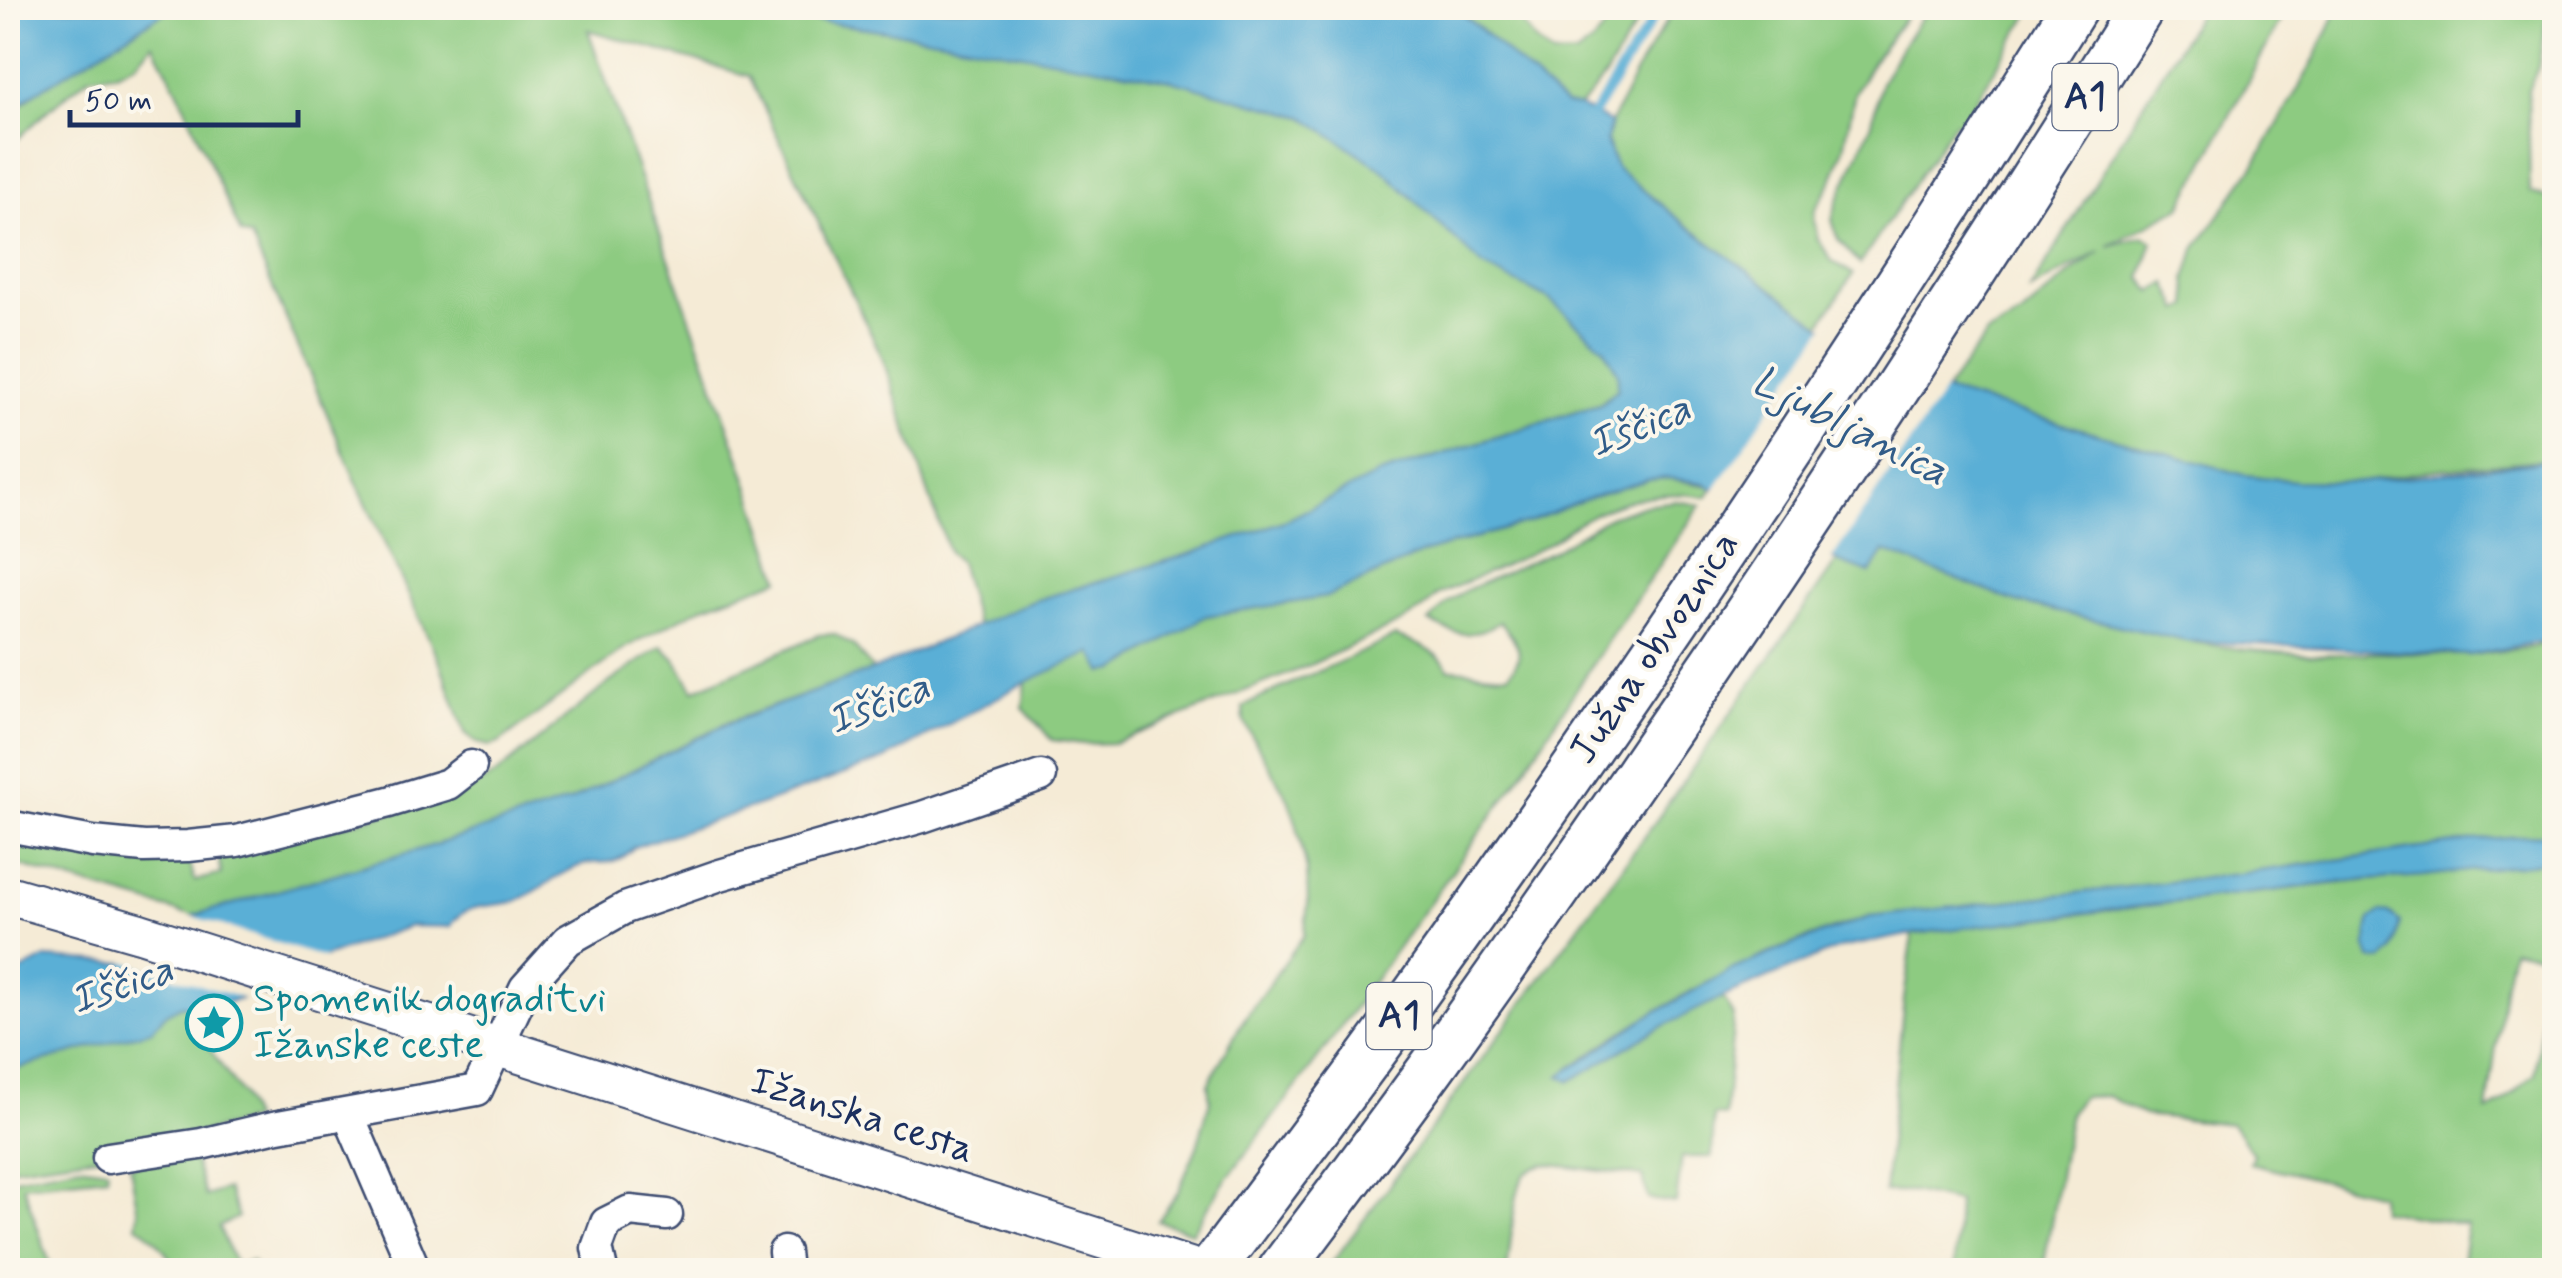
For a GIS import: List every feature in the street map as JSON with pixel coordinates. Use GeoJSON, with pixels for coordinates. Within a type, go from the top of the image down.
{"type":"FeatureCollection","features":[{"type":"Feature","properties":{"kind":"highway","name":"Južna obvoznica"},"geometry":{"type":"LineString","coordinates":[[1211,1270],[1398,1018],[1581,758],[1747,514],[2074,8]]}},
{"type":"Feature","properties":{"kind":"highway","name":"Južna obvoznica"},"geometry":{"type":"LineString","coordinates":[[1281,1270],[1448,1044],[1632,782],[2030,186],[2141,8]]}},
{"type":"Feature","properties":{"kind":"main road","name":"Ižanska cesta"},"geometry":{"type":"LineString","coordinates":[[12,896],[140,933],[1199,1270]]}},
{"type":"Feature","properties":{"kind":"street"},"geometry":{"type":"LineString","coordinates":[[8,826],[144,847],[237,840],[448,784],[471,766]]}},
{"type":"Feature","properties":{"kind":"street"},"geometry":{"type":"LineString","coordinates":[[108,1158],[201,1144],[273,1126],[477,1090],[525,988],[568,940],[626,908],[720,875],[922,817],[1041,776]]}},
{"type":"Feature","properties":{"kind":"street"},"geometry":{"type":"LineString","coordinates":[[348,1114],[416,1270]]}},
{"type":"Feature","properties":{"kind":"street"},"geometry":{"type":"LineString","coordinates":[[602,1270],[597,1248],[606,1224],[630,1211],[667,1215]]}},
{"type":"Feature","properties":{"kind":"green space"},"geometry":{"type":"Polygon","coordinates":[[[171,8],[747,8],[1161,76],[1304,117],[1361,153],[1409,190],[1483,265],[1549,299],[1605,348],[1618,373],[1618,389],[1601,403],[1377,475],[1287,520],[1034,601],[977,627],[959,562],[949,553],[882,357],[749,76],[588,30],[780,579],[704,606],[625,648],[499,743],[477,743],[465,733],[440,663],[355,479],[251,237],[241,234],[153,44],[136,63],[116,73],[90,76],[8,148],[8,117],[36,92],[171,8]]]}},
{"type":"Feature","properties":{"kind":"green space"},"geometry":{"type":"Polygon","coordinates":[[[1456,8],[1500,8],[1521,22],[1553,56],[1576,55],[1591,44],[1622,8],[1646,8],[1606,75],[1580,107],[1565,106],[1456,8]]]}},
{"type":"Feature","properties":{"kind":"green space"},"geometry":{"type":"Polygon","coordinates":[[[1675,8],[1912,8],[1855,92],[1844,148],[1832,181],[1815,210],[1818,239],[1831,260],[1853,274],[1820,325],[1616,168],[1606,141],[1611,123],[1640,64],[1675,8]]]}},
{"type":"Feature","properties":{"kind":"green space"},"geometry":{"type":"Polygon","coordinates":[[[1928,8],[2033,8],[1961,124],[1955,122],[1860,264],[1838,239],[1832,220],[1872,123],[1881,83],[1928,8]]]}},
{"type":"Feature","properties":{"kind":"green space"},"geometry":{"type":"Polygon","coordinates":[[[2202,8],[2287,8],[2181,207],[2108,246],[2144,236],[2153,241],[2141,278],[2152,292],[2167,283],[2180,310],[2189,306],[2186,279],[2195,249],[2254,166],[2312,64],[2338,8],[2548,8],[2538,68],[2528,90],[2530,192],[2554,200],[2554,459],[2433,470],[2363,482],[2295,481],[2244,475],[1945,391],[1987,334],[2021,316],[2101,251],[2030,290],[2202,8]]]}},
{"type":"Feature","properties":{"kind":"green space"},"geometry":{"type":"Polygon","coordinates":[[[1667,478],[1714,487],[1707,497],[1658,495],[1611,506],[1536,550],[1437,595],[1400,623],[1310,665],[1114,743],[1052,740],[1023,708],[1026,682],[1092,651],[1116,670],[1206,616],[1326,597],[1425,552],[1529,522],[1647,480],[1667,478]]]}},
{"type":"Feature","properties":{"kind":"green space"},"geometry":{"type":"Polygon","coordinates":[[[1676,501],[1701,505],[1519,778],[1322,1053],[1225,1181],[1192,1232],[1158,1221],[1178,1192],[1197,1147],[1210,1101],[1208,1084],[1241,1024],[1304,935],[1307,870],[1296,822],[1288,799],[1244,722],[1243,707],[1395,636],[1432,652],[1449,669],[1509,674],[1518,659],[1518,647],[1500,622],[1465,634],[1429,622],[1464,591],[1551,552],[1609,517],[1645,505],[1676,501]]]}},
{"type":"Feature","properties":{"kind":"green space"},"geometry":{"type":"Polygon","coordinates":[[[1884,551],[2016,602],[2186,641],[2240,649],[2313,655],[2470,655],[2532,647],[2554,640],[2554,833],[1870,917],[1828,930],[1708,982],[1633,1025],[1561,1075],[1570,1081],[1665,1024],[1723,997],[1734,1016],[1725,1116],[1714,1115],[1712,1157],[1682,1157],[1676,1203],[1648,1199],[1643,1176],[1544,1164],[1528,1171],[1520,1184],[1507,1270],[1327,1270],[1648,832],[1837,561],[1871,573],[1884,551]]]}},
{"type":"Feature","properties":{"kind":"green space"},"geometry":{"type":"Polygon","coordinates":[[[834,634],[854,646],[873,670],[729,722],[570,801],[192,916],[8,862],[8,844],[97,860],[189,860],[195,881],[221,874],[219,858],[458,794],[495,775],[610,682],[662,646],[694,690],[819,635],[834,634]]]}},
{"type":"Feature","properties":{"kind":"green space"},"geometry":{"type":"Polygon","coordinates":[[[2554,861],[2554,1003],[2546,1071],[2554,1074],[2554,1270],[2461,1270],[2467,1225],[2380,1210],[2379,1194],[2250,1163],[2253,1154],[2232,1124],[2144,1115],[2107,1096],[2082,1097],[2070,1112],[2043,1270],[1954,1270],[1958,1202],[1912,1192],[1884,1192],[1913,934],[2554,861]],[[2512,949],[2487,1111],[2535,1074],[2549,956],[2512,949]]]}},
{"type":"Feature","properties":{"kind":"green space"},"geometry":{"type":"Polygon","coordinates":[[[182,1005],[203,1010],[188,1018],[242,1095],[252,1120],[127,1152],[8,1168],[8,1071],[152,1030],[165,1014],[182,1005]]]}},
{"type":"Feature","properties":{"kind":"green space"},"geometry":{"type":"Polygon","coordinates":[[[192,1153],[205,1196],[227,1189],[238,1217],[219,1227],[236,1266],[252,1261],[257,1270],[175,1270],[160,1244],[136,1225],[138,1213],[130,1166],[192,1153]]]}},
{"type":"Feature","properties":{"kind":"green space"},"geometry":{"type":"Polygon","coordinates":[[[79,1165],[108,1169],[107,1176],[23,1185],[52,1270],[8,1270],[8,1179],[79,1165]]]}},
{"type":"Feature","properties":{"kind":"water"},"geometry":{"type":"Polygon","coordinates":[[[8,8],[171,8],[8,113],[8,8]]]}},
{"type":"Feature","properties":{"kind":"water"},"geometry":{"type":"Polygon","coordinates":[[[747,8],[1456,8],[1565,105],[1580,107],[1611,123],[1606,141],[1616,168],[1686,225],[1820,325],[1945,391],[2244,475],[2295,481],[2364,482],[2554,460],[2554,639],[2470,655],[2186,641],[2016,602],[1884,551],[1871,573],[1837,561],[1704,483],[1667,478],[1647,480],[1529,522],[1425,552],[1326,597],[1206,616],[1116,670],[1103,672],[1092,652],[1026,682],[885,759],[634,847],[618,859],[576,867],[513,902],[470,909],[450,927],[410,926],[327,956],[287,985],[203,1010],[182,1005],[165,1014],[152,1030],[8,1071],[8,978],[46,958],[123,963],[192,916],[570,801],[729,723],[873,670],[1034,601],[1287,520],[1377,475],[1601,404],[1618,389],[1618,373],[1605,349],[1549,299],[1483,266],[1382,169],[1304,117],[1171,80],[747,8]]]}},
{"type":"Feature","properties":{"kind":"water"},"geometry":{"type":"Polygon","coordinates":[[[2554,833],[2554,861],[2067,915],[1913,934],[1839,948],[1655,1030],[1570,1081],[1560,1076],[1645,1018],[1731,970],[1870,917],[2554,833]]]}},
{"type":"Feature","properties":{"kind":"water"},"geometry":{"type":"Polygon","coordinates":[[[2381,912],[2400,922],[2393,950],[2382,961],[2370,959],[2366,947],[2370,920],[2381,912]]]}},
{"type":"Feature","properties":{"kind":"pier"},"geometry":{"type":"Polygon","coordinates":[[[1827,323],[1947,387],[1829,563],[1712,494],[1827,323]]]}},
{"type":"Feature","properties":{"kind":"pier"},"geometry":{"type":"Polygon","coordinates":[[[186,914],[331,960],[289,989],[251,1001],[113,958],[121,958],[186,914]]]}},
{"type":"Feature","properties":{"kind":"waterway"},"geometry":{"type":"LineString","coordinates":[[1587,124],[1660,8]]}},
{"type":"Feature","properties":{"kind":"place","name":"Spomenik dograditvi Ižanske ceste"},"geometry":{"type":"Point","coordinates":[214,1023]}},
{"type":"Feature","properties":{"kind":"water label","name":"Iščica"},"geometry":{"type":"Point","coordinates":[1640,427]}},
{"type":"Feature","properties":{"kind":"water label","name":"Ljubljanica"},"geometry":{"type":"Point","coordinates":[1850,427]}},
{"type":"Feature","properties":{"kind":"water label","name":"Iščica"},"geometry":{"type":"Point","coordinates":[879,705]}},
{"type":"Feature","properties":{"kind":"water label","name":"Iščica"},"geometry":{"type":"Point","coordinates":[122,986]}}]}
